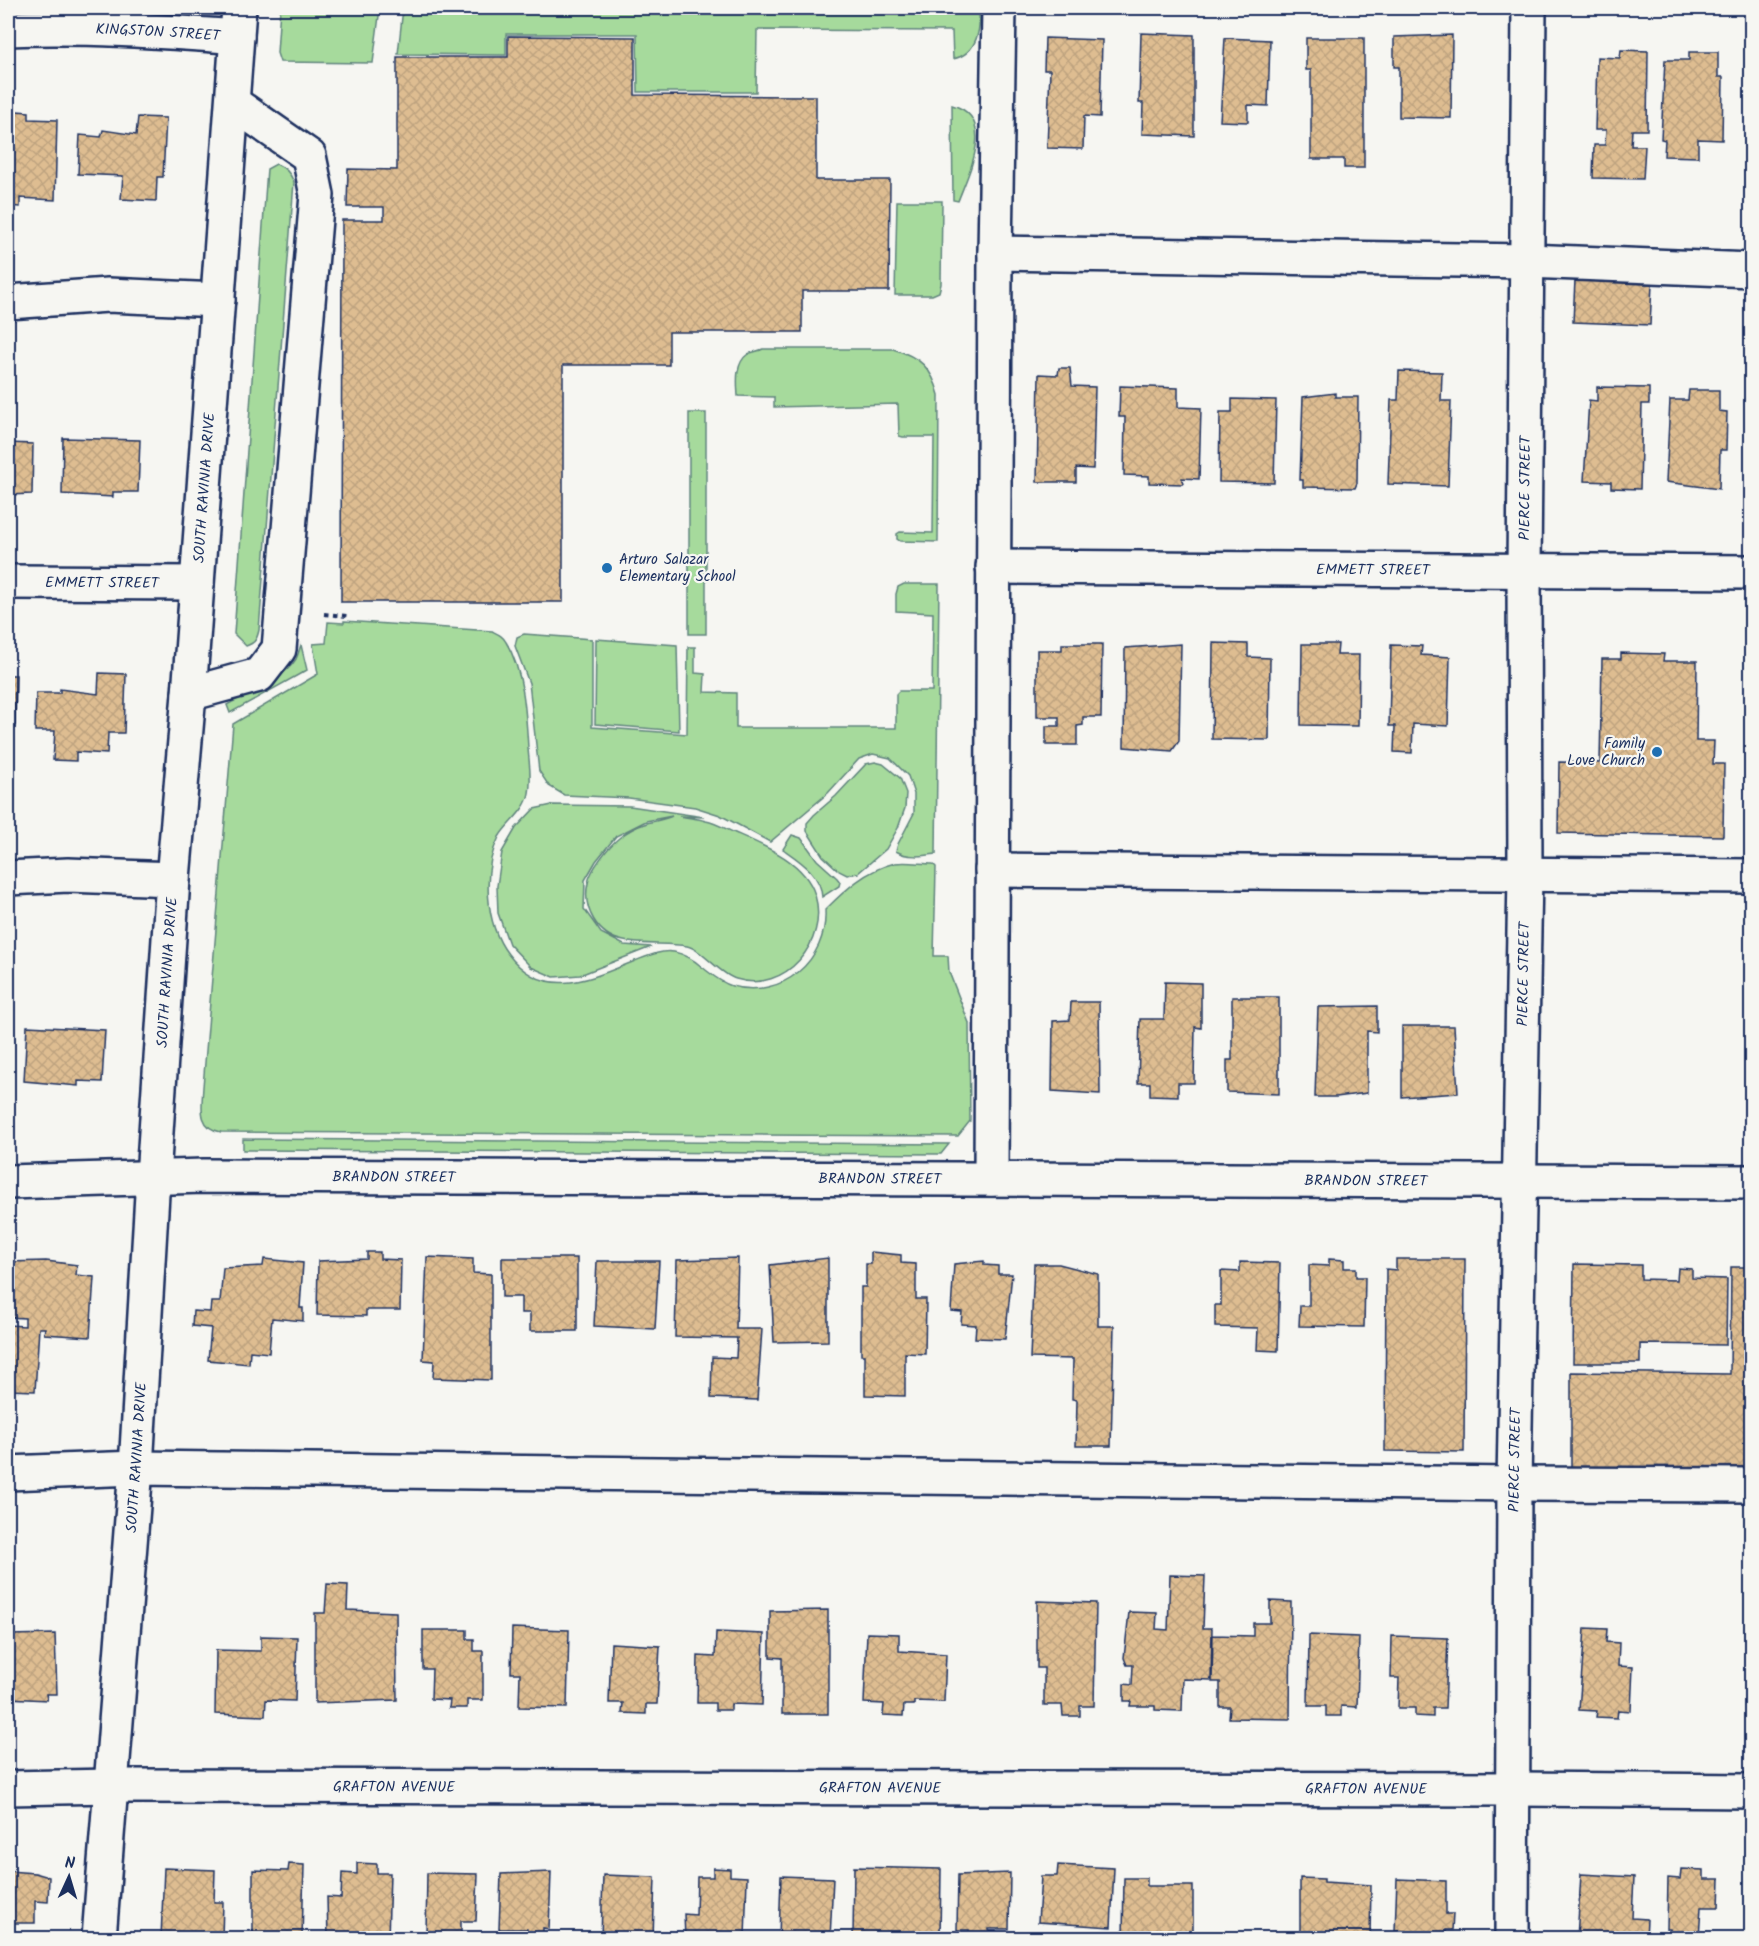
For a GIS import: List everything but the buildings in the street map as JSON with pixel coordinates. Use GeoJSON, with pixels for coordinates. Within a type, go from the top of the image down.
{"type":"FeatureCollection","features":[{"type":"Feature","properties":{"kind":"street"},"geometry":{"type":"LineString","coordinates":[[991,1179],[995,254],[999,8]]}},
{"type":"Feature","properties":{"kind":"street","name":"PIERCE STREET"},"geometry":{"type":"LineString","coordinates":[[1512,1938],[1514,1484],[1525,876],[1524,571],[1529,8]]}},
{"type":"Feature","properties":{"kind":"street","name":"KINGSTON STREET"},"geometry":{"type":"LineString","coordinates":[[8,28],[48,27],[183,33],[238,22]]}},
{"type":"Feature","properties":{"kind":"street","name":"SOUTH RAVINIA DRIVE"},"geometry":{"type":"LineString","coordinates":[[99,1938],[136,1468],[173,879],[189,694],[238,22]]}},
{"type":"Feature","properties":{"kind":"street"},"geometry":{"type":"LineString","coordinates":[[189,694],[259,675],[279,649],[317,195],[309,156],[233,103]]}},
{"type":"Feature","properties":{"kind":"street"},"geometry":{"type":"LineString","coordinates":[[995,254],[1527,261],[1752,270]]}},
{"type":"Feature","properties":{"kind":"street"},"geometry":{"type":"LineString","coordinates":[[8,302],[108,295],[218,300]]}},
{"type":"Feature","properties":{"kind":"street","name":"EMMETT STREET"},"geometry":{"type":"LineString","coordinates":[[993,567],[1752,572]]}},
{"type":"Feature","properties":{"kind":"street","name":"EMMETT STREET"},"geometry":{"type":"LineString","coordinates":[[8,582],[197,583]]}},
{"type":"Feature","properties":{"kind":"street"},"geometry":{"type":"LineString","coordinates":[[992,870],[1752,876]]}},
{"type":"Feature","properties":{"kind":"street"},"geometry":{"type":"LineString","coordinates":[[8,878],[68,875],[173,879]]}},
{"type":"Feature","properties":{"kind":"street","name":"BRANDON STREET"},"geometry":{"type":"LineString","coordinates":[[8,1182],[153,1177],[1752,1182]]}},
{"type":"Feature","properties":{"kind":"street"},"geometry":{"type":"LineString","coordinates":[[8,1473],[136,1468],[1752,1485]]}},
{"type":"Feature","properties":{"kind":"street","name":"GRAFTON AVENUE"},"geometry":{"type":"LineString","coordinates":[[8,1788],[112,1786],[1752,1791]]}},
{"type":"Feature","properties":{"kind":"path"},"geometry":{"type":"LineString","coordinates":[[324,614],[347,616]]}},
{"type":"Feature","properties":{"kind":"green space"},"geometry":{"type":"Polygon","coordinates":[[[280,8],[380,8],[373,63],[280,62],[277,53],[280,8]]]}},
{"type":"Feature","properties":{"kind":"green space"},"geometry":{"type":"Polygon","coordinates":[[[403,8],[978,8],[979,24],[973,46],[968,52],[953,59],[952,31],[757,30],[756,92],[638,92],[637,34],[506,34],[506,55],[398,54],[403,8]]]}},
{"type":"Feature","properties":{"kind":"green space"},"geometry":{"type":"Polygon","coordinates":[[[952,105],[966,111],[977,133],[973,161],[958,201],[953,200],[952,105]]]}},
{"type":"Feature","properties":{"kind":"green space"},"geometry":{"type":"Polygon","coordinates":[[[276,164],[287,171],[294,182],[259,630],[252,644],[246,646],[234,634],[267,169],[276,164]]]}},
{"type":"Feature","properties":{"kind":"green space"},"geometry":{"type":"Polygon","coordinates":[[[897,201],[942,201],[941,284],[939,292],[932,295],[895,295],[897,201]]]}},
{"type":"Feature","properties":{"kind":"green space"},"geometry":{"type":"Polygon","coordinates":[[[763,349],[893,349],[911,356],[924,365],[933,378],[939,395],[938,542],[897,539],[897,534],[900,532],[933,533],[934,437],[899,436],[898,404],[774,407],[774,397],[738,396],[738,373],[741,362],[748,354],[763,349]]]}},
{"type":"Feature","properties":{"kind":"green space"},"geometry":{"type":"Polygon","coordinates":[[[689,413],[706,413],[706,634],[689,634],[689,413]]]}},
{"type":"Feature","properties":{"kind":"green space"},"geometry":{"type":"Polygon","coordinates":[[[904,584],[939,584],[936,854],[910,856],[896,851],[914,813],[914,794],[908,776],[890,758],[873,754],[859,759],[828,793],[770,842],[720,815],[695,807],[629,798],[564,795],[549,786],[539,771],[529,683],[515,646],[517,637],[524,634],[592,639],[592,727],[687,734],[688,647],[695,647],[695,673],[705,674],[704,692],[736,693],[736,728],[896,728],[896,694],[899,691],[932,691],[933,613],[896,611],[898,587],[904,584]]]}},
{"type":"Feature","properties":{"kind":"green space"},"geometry":{"type":"Polygon","coordinates":[[[344,621],[492,631],[506,642],[517,666],[523,694],[530,782],[529,793],[521,811],[499,837],[494,850],[490,865],[488,897],[494,928],[500,942],[522,969],[537,978],[552,982],[585,979],[649,955],[669,952],[689,958],[728,985],[750,989],[768,987],[798,972],[810,960],[819,945],[824,928],[825,910],[865,876],[895,863],[933,864],[936,867],[934,956],[948,956],[949,972],[969,1023],[970,1121],[958,1136],[221,1132],[208,1126],[204,1121],[202,1101],[233,724],[318,674],[313,644],[326,643],[328,622],[344,623],[344,621]]]}},
{"type":"Feature","properties":{"kind":"green space"},"geometry":{"type":"Polygon","coordinates":[[[596,639],[677,645],[679,731],[595,724],[596,639]]]}},
{"type":"Feature","properties":{"kind":"green space"},"geometry":{"type":"Polygon","coordinates":[[[301,645],[307,670],[230,713],[227,705],[283,673],[296,659],[301,645]]]}},
{"type":"Feature","properties":{"kind":"green space"},"geometry":{"type":"Polygon","coordinates":[[[875,762],[883,764],[900,778],[906,793],[905,808],[898,828],[886,849],[858,873],[847,875],[839,871],[823,856],[807,831],[807,823],[866,764],[875,762]]]}},
{"type":"Feature","properties":{"kind":"green space"},"geometry":{"type":"Polygon","coordinates":[[[552,805],[630,806],[704,817],[679,816],[713,823],[782,856],[802,873],[810,883],[815,895],[818,913],[809,946],[799,960],[786,971],[771,979],[754,982],[730,976],[693,948],[672,944],[624,941],[614,938],[599,927],[587,902],[589,878],[596,865],[619,838],[632,829],[672,816],[646,821],[616,836],[596,861],[585,880],[584,909],[601,933],[624,945],[651,947],[580,975],[554,977],[531,967],[509,944],[498,913],[497,886],[502,852],[516,828],[534,809],[552,805]]]}},
{"type":"Feature","properties":{"kind":"green space"},"geometry":{"type":"Polygon","coordinates":[[[792,835],[801,838],[817,860],[837,878],[840,882],[839,886],[822,897],[814,875],[803,863],[783,849],[792,835]]]}},
{"type":"Feature","properties":{"kind":"green space"},"geometry":{"type":"Polygon","coordinates":[[[243,1139],[949,1144],[941,1154],[243,1150],[243,1139]]]}},
{"type":"Feature","properties":{"kind":"place","name":"Arturo Salazar Elementary School"},"geometry":{"type":"Point","coordinates":[607,568]}},
{"type":"Feature","properties":{"kind":"place","name":"Family Love Church"},"geometry":{"type":"Point","coordinates":[1657,752]}}]}
